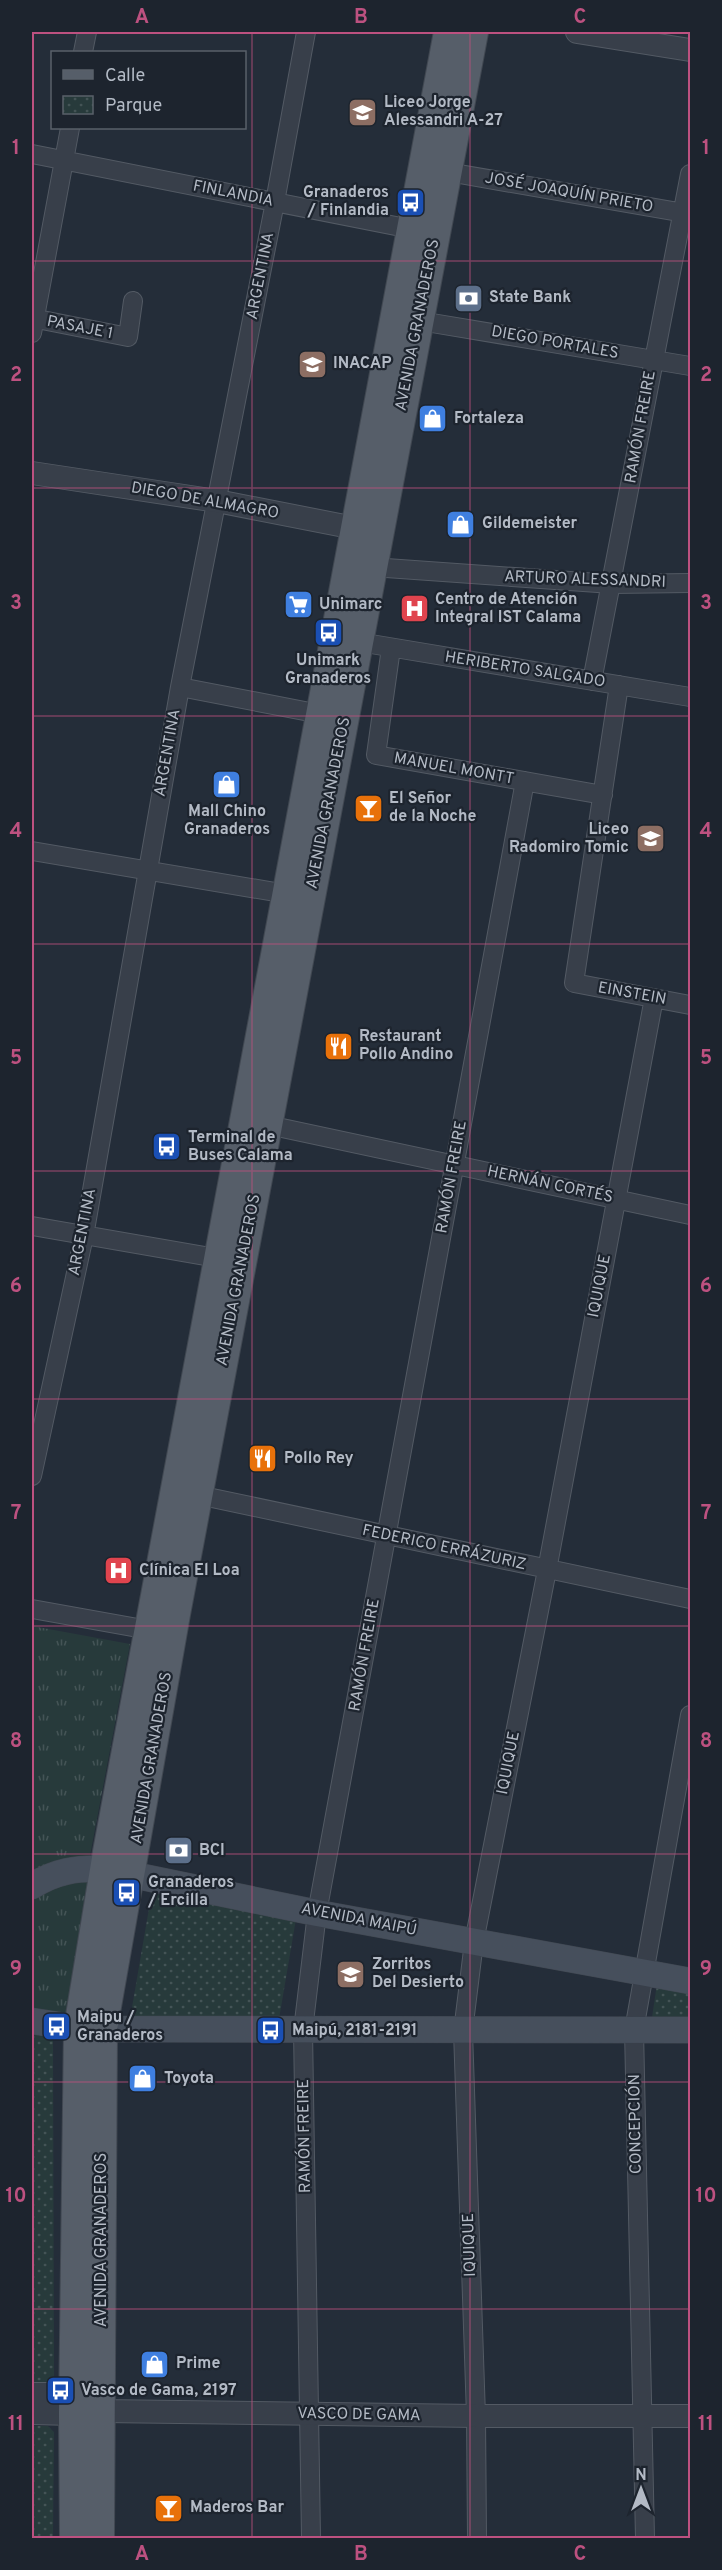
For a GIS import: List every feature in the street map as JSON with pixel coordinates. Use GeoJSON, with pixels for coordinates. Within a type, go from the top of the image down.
{"type":"FeatureCollection","features":[{"type":"Feature","properties":{"kind":"main road","name":"AVENIDA GRANADEROS"},"geometry":{"type":"LineString","coordinates":[[118,1872],[149,1630],[230,1260],[268,1125],[359,642],[372,567],[367,531],[423,231],[448,32]]}},
{"type":"Feature","properties":{"kind":"main road","name":"AVENIDA GRANADEROS"},"geometry":{"type":"LineString","coordinates":[[74,2538],[73,2404],[90,2028],[118,1872],[198,1495],[230,1260],[287,894],[320,714],[420,321],[423,231],[448,171],[474,32]]}},
{"type":"Feature","properties":{"kind":"main road","name":"AVENIDA MAIPÚ"},"geometry":{"type":"LineString","coordinates":[[32,1886],[51,1875],[77,1868],[118,1872],[317,1913],[690,1981]]}},
{"type":"Feature","properties":{"kind":"main road"},"geometry":{"type":"LineString","coordinates":[[32,2021],[90,2028],[690,2030]]}},
{"type":"Feature","properties":{"kind":"main road","name":"AVENIDA GRANADEROS"},"geometry":{"type":"LineString","coordinates":[[90,2028],[102,2411],[100,2538]]}},
{"type":"Feature","properties":{"kind":"street"},"geometry":{"type":"LineString","coordinates":[[83,51],[87,32]]}},
{"type":"Feature","properties":{"kind":"street","name":"ARGENTINA"},"geometry":{"type":"LineString","coordinates":[[32,1476],[84,1236],[180,687],[306,32]]}},
{"type":"Feature","properties":{"kind":"street"},"geometry":{"type":"LineString","coordinates":[[577,32],[690,50]]}},
{"type":"Feature","properties":{"kind":"street"},"geometry":{"type":"LineString","coordinates":[[32,324],[70,129]]}},
{"type":"Feature","properties":{"kind":"street","name":"FINLANDIA"},"geometry":{"type":"LineString","coordinates":[[32,154],[423,231]]}},
{"type":"Feature","properties":{"kind":"street","name":"JOSÉ JOAQUÍN PRIETO"},"geometry":{"type":"LineString","coordinates":[[448,171],[687,214]]}},
{"type":"Feature","properties":{"kind":"street","name":"RAMÓN FREIRE"},"geometry":{"type":"LineString","coordinates":[[592,681],[653,360],[687,214],[690,174]]}},
{"type":"Feature","properties":{"kind":"street","name":"PASAJE 1"},"geometry":{"type":"LineString","coordinates":[[32,324],[128,337],[134,301]]}},
{"type":"Feature","properties":{"kind":"street","name":"DIEGO PORTALES"},"geometry":{"type":"LineString","coordinates":[[420,321],[690,366]]}},
{"type":"Feature","properties":{"kind":"street","name":"DIEGO DE ALMAGRO"},"geometry":{"type":"LineString","coordinates":[[32,473],[217,501],[367,531]]}},
{"type":"Feature","properties":{"kind":"street","name":"ARTURO ALESSANDRI"},"geometry":{"type":"LineString","coordinates":[[372,567],[612,584],[690,584]]}},
{"type":"Feature","properties":{"kind":"street","name":"HERIBERTO SALGADO"},"geometry":{"type":"LineString","coordinates":[[359,642],[690,697]]}},
{"type":"Feature","properties":{"kind":"street","name":"MANUEL MONTT"},"geometry":{"type":"LineString","coordinates":[[391,648],[376,755],[603,795]]}},
{"type":"Feature","properties":{"kind":"street"},"geometry":{"type":"LineString","coordinates":[[603,795],[619,685]]}},
{"type":"Feature","properties":{"kind":"street"},"geometry":{"type":"LineString","coordinates":[[180,687],[320,714]]}},
{"type":"Feature","properties":{"kind":"street","name":"RAMÓN FREIRE"},"geometry":{"type":"LineString","coordinates":[[311,2538],[303,2030],[317,1913],[525,782]]}},
{"type":"Feature","properties":{"kind":"street","name":"EINSTEIN"},"geometry":{"type":"LineString","coordinates":[[603,795],[574,983],[690,1005]]}},
{"type":"Feature","properties":{"kind":"street"},"geometry":{"type":"LineString","coordinates":[[32,851],[287,894]]}},
{"type":"Feature","properties":{"kind":"street","name":"IQUIQUE"},"geometry":{"type":"LineString","coordinates":[[477,2538],[476,2416],[463,2031],[474,1942],[547,1570],[654,998]]}},
{"type":"Feature","properties":{"kind":"street","name":"HERNÁN CORTÉS"},"geometry":{"type":"LineString","coordinates":[[268,1125],[690,1215]]}},
{"type":"Feature","properties":{"kind":"street"},"geometry":{"type":"LineString","coordinates":[[32,1226],[230,1260]]}},
{"type":"Feature","properties":{"kind":"street","name":"FEDERICO ERRÁZURIZ"},"geometry":{"type":"LineString","coordinates":[[198,1495],[690,1599]]}},
{"type":"Feature","properties":{"kind":"street"},"geometry":{"type":"LineString","coordinates":[[32,1609],[149,1630]]}},
{"type":"Feature","properties":{"kind":"street","name":"CONCEPCIÓN"},"geometry":{"type":"LineString","coordinates":[[645,2538],[634,2030],[690,1715]]}},
{"type":"Feature","properties":{"kind":"street"},"geometry":{"type":"LineString","coordinates":[[32,2394],[102,2411]]}},
{"type":"Feature","properties":{"kind":"street"},"geometry":{"type":"LineString","coordinates":[[32,2413],[73,2404]]}},
{"type":"Feature","properties":{"kind":"street","name":"VASCO DE GAMA"},"geometry":{"type":"LineString","coordinates":[[102,2411],[476,2416],[690,2415]]}},
{"type":"Feature","properties":{"kind":"green space"},"geometry":{"type":"Polygon","coordinates":[[[32,1626],[130,1644],[89,1861],[32,1875],[32,1626]]]}},
{"type":"Feature","properties":{"kind":"green space"},"geometry":{"type":"Polygon","coordinates":[[[94,1878],[70,2015],[32,2009],[32,1898],[52,1885],[94,1878]]]}},
{"type":"Feature","properties":{"kind":"green space"},"geometry":{"type":"Polygon","coordinates":[[[152,1891],[296,1919],[279,2019],[130,2019],[152,1891]]]}},
{"type":"Feature","properties":{"kind":"green space"},"geometry":{"type":"Polygon","coordinates":[[[657,1984],[690,1990],[690,2025],[651,2024],[657,1984]]]}},
{"type":"Feature","properties":{"kind":"green space"},"geometry":{"type":"Polygon","coordinates":[[[32,2031],[53,2035],[54,2383],[32,2383],[32,2031]]]}},
{"type":"Feature","properties":{"kind":"green space"},"geometry":{"type":"Polygon","coordinates":[[[32,2426],[48,2426],[54,2432],[53,2538],[32,2538],[32,2426]]]}},
{"type":"Feature","properties":{"kind":"place","name":"Liceo Jorge Alessandri A-27"},"geometry":{"type":"Point","coordinates":[363,112]}},
{"type":"Feature","properties":{"kind":"place","name":"Granaderos / Finlandia"},"geometry":{"type":"Point","coordinates":[410,202]}},
{"type":"Feature","properties":{"kind":"place","name":"State Bank"},"geometry":{"type":"Point","coordinates":[468,298]}},
{"type":"Feature","properties":{"kind":"place","name":"INACAP"},"geometry":{"type":"Point","coordinates":[312,364]}},
{"type":"Feature","properties":{"kind":"place","name":"Fortaleza"},"geometry":{"type":"Point","coordinates":[433,419]}},
{"type":"Feature","properties":{"kind":"place","name":"Gildemeister"},"geometry":{"type":"Point","coordinates":[461,524]}},
{"type":"Feature","properties":{"kind":"place","name":"Unimarc"},"geometry":{"type":"Point","coordinates":[298,605]}},
{"type":"Feature","properties":{"kind":"place","name":"Centro de Atención Integral IST Calama"},"geometry":{"type":"Point","coordinates":[414,609]}},
{"type":"Feature","properties":{"kind":"place","name":"Unimark Granaderos"},"geometry":{"type":"Point","coordinates":[328,633]}},
{"type":"Feature","properties":{"kind":"place","name":"Mall Chino Granaderos"},"geometry":{"type":"Point","coordinates":[227,784]}},
{"type":"Feature","properties":{"kind":"place","name":"El Señor de la Noche"},"geometry":{"type":"Point","coordinates":[368,808]}},
{"type":"Feature","properties":{"kind":"place","name":"Liceo Radomiro Tomic"},"geometry":{"type":"Point","coordinates":[650,839]}},
{"type":"Feature","properties":{"kind":"place","name":"Restaurant Pollo Andino"},"geometry":{"type":"Point","coordinates":[338,1046]}},
{"type":"Feature","properties":{"kind":"place","name":"Terminal de Buses Calama"},"geometry":{"type":"Point","coordinates":[167,1147]}},
{"type":"Feature","properties":{"kind":"place","name":"Pollo Rey"},"geometry":{"type":"Point","coordinates":[263,1459]}},
{"type":"Feature","properties":{"kind":"place","name":"Clínica El Loa"},"geometry":{"type":"Point","coordinates":[118,1571]}},
{"type":"Feature","properties":{"kind":"place","name":"BCI"},"geometry":{"type":"Point","coordinates":[178,1851]}},
{"type":"Feature","properties":{"kind":"place","name":"Granaderos / Ercilla"},"geometry":{"type":"Point","coordinates":[127,1892]}},
{"type":"Feature","properties":{"kind":"place","name":"Zorritos Del Desierto"},"geometry":{"type":"Point","coordinates":[351,1974]}},
{"type":"Feature","properties":{"kind":"place","name":"Maipu / Granaderos"},"geometry":{"type":"Point","coordinates":[56,2027]}},
{"type":"Feature","properties":{"kind":"place","name":"Maipú, 2181-2191"},"geometry":{"type":"Point","coordinates":[271,2031]}},
{"type":"Feature","properties":{"kind":"place","name":"Toyota"},"geometry":{"type":"Point","coordinates":[143,2079]}},
{"type":"Feature","properties":{"kind":"place","name":"Prime"},"geometry":{"type":"Point","coordinates":[155,2364]}},
{"type":"Feature","properties":{"kind":"place","name":"Vasco de Gama, 2197"},"geometry":{"type":"Point","coordinates":[60,2391]}},
{"type":"Feature","properties":{"kind":"place","name":"Maderos Bar"},"geometry":{"type":"Point","coordinates":[169,2508]}}]}
